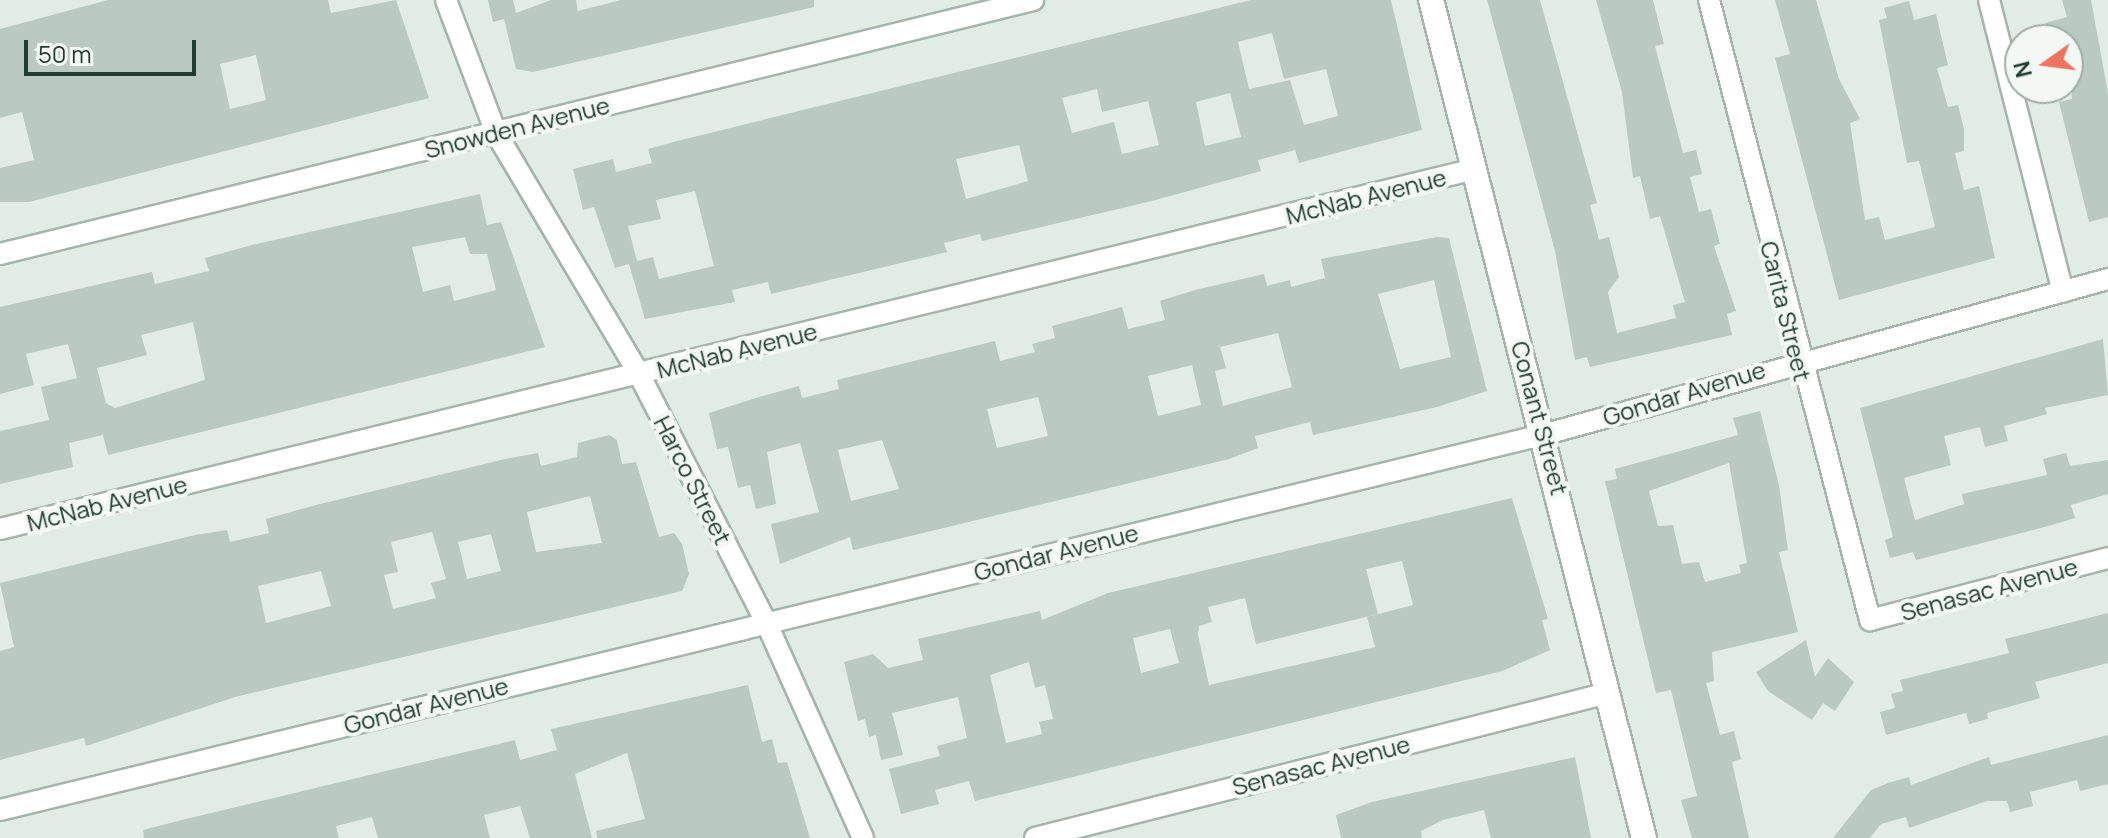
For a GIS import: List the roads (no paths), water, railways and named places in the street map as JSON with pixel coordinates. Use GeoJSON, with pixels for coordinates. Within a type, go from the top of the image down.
{"type":"FeatureCollection","features":[{"type":"Feature","properties":{"kind":"street","name":"Harco Street"},"geometry":{"type":"LineString","coordinates":[[446,0],[496,133],[639,374],[766,622],[863,838]]}},
{"type":"Feature","properties":{"kind":"street","name":"Snowden Avenue"},"geometry":{"type":"LineString","coordinates":[[0,254],[1033,0]]}},
{"type":"Feature","properties":{"kind":"street","name":"Conant Street"},"geometry":{"type":"LineString","coordinates":[[1431,0],[1546,434],[1644,838]]}},
{"type":"Feature","properties":{"kind":"street","name":"Carita Street"},"geometry":{"type":"LineString","coordinates":[[1709,0],[1798,359],[1870,620]]}},
{"type":"Feature","properties":{"kind":"street"},"geometry":{"type":"LineString","coordinates":[[1989,0],[2063,292]]}},
{"type":"Feature","properties":{"kind":"street","name":"McNab Avenue"},"geometry":{"type":"LineString","coordinates":[[0,529],[1474,169]]}},
{"type":"Feature","properties":{"kind":"street","name":"Gondar Avenue"},"geometry":{"type":"LineString","coordinates":[[0,810],[1546,434],[1798,359],[2108,279]]}},
{"type":"Feature","properties":{"kind":"street","name":"Senasac Avenue"},"geometry":{"type":"LineString","coordinates":[[1870,620],[2108,558]]}},
{"type":"Feature","properties":{"kind":"street","name":"Senasac Avenue"},"geometry":{"type":"LineString","coordinates":[[1035,838],[1608,693]]}}]}
